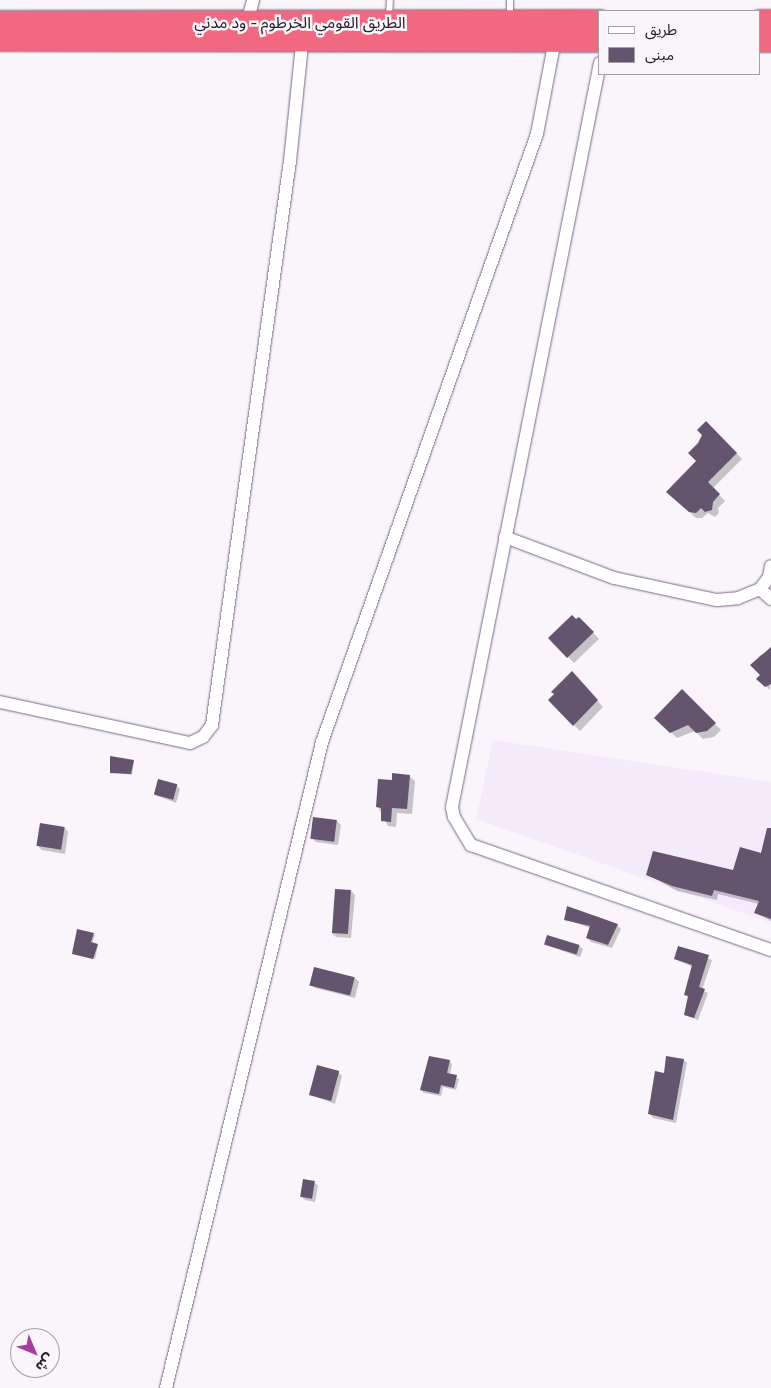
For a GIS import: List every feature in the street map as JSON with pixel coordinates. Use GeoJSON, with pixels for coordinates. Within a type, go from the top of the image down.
{"type":"FeatureCollection","features":[{"type":"Feature","properties":{"kind":"highway","name":"الطريق القومي الخرطوم - ود مدني"},"geometry":{"type":"LineString","coordinates":[[0,40],[303,31],[509,21],[554,40],[598,40]]}},
{"type":"Feature","properties":{"kind":"highway","name":"الطريق القومي الخرطوم - ود مدني"},"geometry":{"type":"LineString","coordinates":[[0,23],[246,23],[303,31],[389,23],[598,22]]}},
{"type":"Feature","properties":{"kind":"street"},"geometry":{"type":"LineString","coordinates":[[246,23],[253,0]]}},
{"type":"Feature","properties":{"kind":"street"},"geometry":{"type":"LineString","coordinates":[[0,702],[190,743],[203,737],[212,725],[289,171],[303,31]]}},
{"type":"Feature","properties":{"kind":"street"},"geometry":{"type":"LineString","coordinates":[[166,1388],[322,742],[537,134],[554,40]]}},
{"type":"Feature","properties":{"kind":"street"},"geometry":{"type":"LineString","coordinates":[[598,74],[452,807],[464,837],[471,845],[771,950]]}},
{"type":"Feature","properties":{"kind":"street"},"geometry":{"type":"LineString","coordinates":[[505,537],[614,578],[717,600],[738,598],[760,589],[769,577],[771,566]]}},
{"type":"Feature","properties":{"kind":"street"},"geometry":{"type":"LineString","coordinates":[[760,589],[771,599]]}},
{"type":"Feature","properties":{"kind":"lane"},"geometry":{"type":"LineString","coordinates":[[389,23],[390,0]]}},
{"type":"Feature","properties":{"kind":"shaded area"},"geometry":{"type":"Polygon","coordinates":[[[493,740],[771,782],[771,923],[476,819],[493,740]]]}},
{"type":"Feature","properties":{"kind":"building"},"geometry":{"type":"Polygon","coordinates":[[[706,421],[737,453],[708,482],[720,494],[713,502],[712,510],[705,512],[701,508],[696,513],[689,512],[666,492],[696,461],[688,453],[698,443],[702,435],[697,430],[706,421]]]}},
{"type":"Feature","properties":{"kind":"building"},"geometry":{"type":"Polygon","coordinates":[[[572,615],[576,619],[579,617],[594,632],[567,658],[548,638],[572,615]]]}},
{"type":"Feature","properties":{"kind":"building"},"geometry":{"type":"Polygon","coordinates":[[[771,647],[771,684],[765,687],[756,679],[760,675],[750,665],[771,647]]]}},
{"type":"Feature","properties":{"kind":"building"},"geometry":{"type":"Polygon","coordinates":[[[572,671],[598,700],[573,726],[548,700],[554,694],[551,692],[572,671]]]}},
{"type":"Feature","properties":{"kind":"building"},"geometry":{"type":"Polygon","coordinates":[[[682,689],[716,723],[707,731],[696,733],[688,725],[670,733],[654,718],[682,689]]]}},
{"type":"Feature","properties":{"kind":"building"},"geometry":{"type":"Polygon","coordinates":[[[110,756],[134,760],[131,774],[110,773],[110,756]]]}},
{"type":"Feature","properties":{"kind":"building"},"geometry":{"type":"Polygon","coordinates":[[[392,773],[410,775],[407,809],[392,808],[391,822],[381,821],[381,808],[376,807],[378,779],[392,780],[392,773]]]}},
{"type":"Feature","properties":{"kind":"building"},"geometry":{"type":"Polygon","coordinates":[[[158,779],[177,784],[173,800],[154,794],[158,779]]]}},
{"type":"Feature","properties":{"kind":"building"},"geometry":{"type":"Polygon","coordinates":[[[313,817],[337,820],[334,842],[310,839],[313,817]]]}},
{"type":"Feature","properties":{"kind":"building"},"geometry":{"type":"Polygon","coordinates":[[[40,823],[65,827],[61,850],[36,846],[40,823]]]}},
{"type":"Feature","properties":{"kind":"building"},"geometry":{"type":"Polygon","coordinates":[[[767,828],[771,828],[771,919],[754,913],[759,901],[714,890],[712,896],[672,886],[646,875],[653,851],[733,870],[740,847],[761,853],[767,828]]]}},
{"type":"Feature","properties":{"kind":"building"},"geometry":{"type":"Polygon","coordinates":[[[335,889],[351,890],[348,934],[332,933],[335,889]]]}},
{"type":"Feature","properties":{"kind":"building"},"geometry":{"type":"Polygon","coordinates":[[[567,906],[618,924],[608,945],[586,938],[590,926],[564,920],[567,906]]]}},
{"type":"Feature","properties":{"kind":"building"},"geometry":{"type":"Polygon","coordinates":[[[77,929],[94,933],[91,942],[98,944],[93,959],[72,954],[77,929]]]}},
{"type":"Feature","properties":{"kind":"building"},"geometry":{"type":"Polygon","coordinates":[[[547,935],[580,945],[577,955],[544,945],[547,935]]]}},
{"type":"Feature","properties":{"kind":"building"},"geometry":{"type":"Polygon","coordinates":[[[678,946],[709,955],[699,987],[705,989],[694,1018],[684,1015],[688,996],[684,995],[692,965],[674,959],[678,946]]]}},
{"type":"Feature","properties":{"kind":"building"},"geometry":{"type":"Polygon","coordinates":[[[314,967],[355,977],[350,996],[309,985],[314,967]]]}},
{"type":"Feature","properties":{"kind":"building"},"geometry":{"type":"Polygon","coordinates":[[[429,1056],[450,1060],[447,1073],[457,1075],[454,1088],[441,1085],[439,1094],[420,1090],[429,1056]]]}},
{"type":"Feature","properties":{"kind":"building"},"geometry":{"type":"Polygon","coordinates":[[[666,1056],[684,1059],[673,1120],[648,1114],[655,1071],[664,1073],[666,1056]]]}},
{"type":"Feature","properties":{"kind":"building"},"geometry":{"type":"Polygon","coordinates":[[[317,1065],[339,1071],[331,1101],[309,1095],[317,1065]]]}},
{"type":"Feature","properties":{"kind":"building"},"geometry":{"type":"Polygon","coordinates":[[[303,1179],[315,1181],[312,1199],[300,1197],[303,1179]]]}}]}
